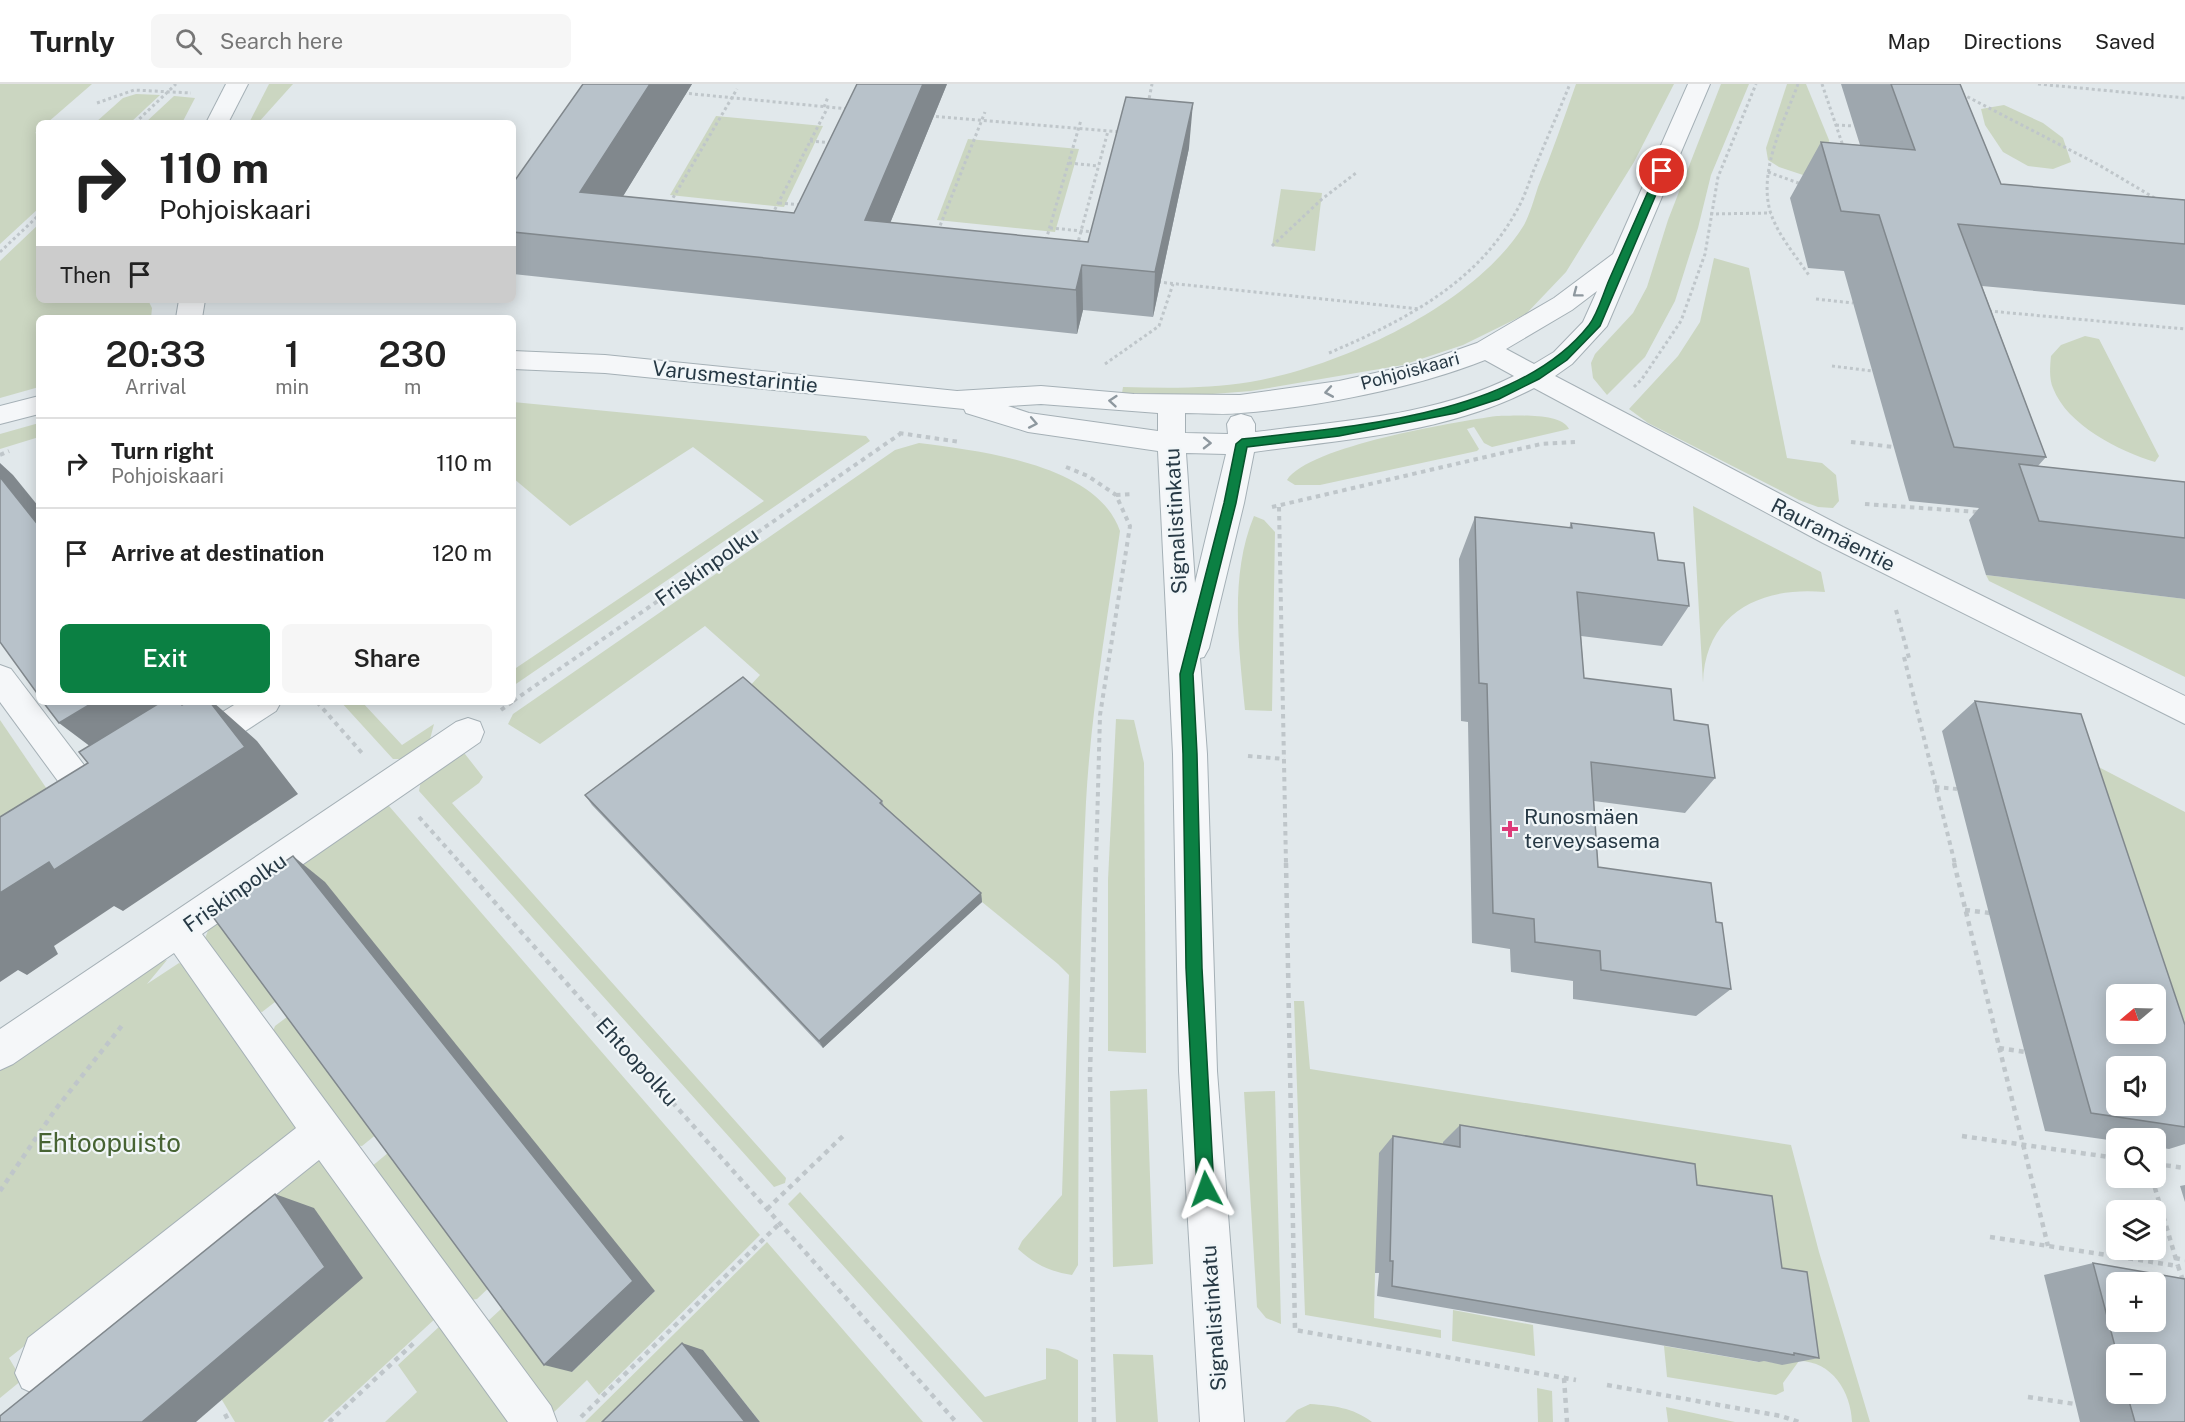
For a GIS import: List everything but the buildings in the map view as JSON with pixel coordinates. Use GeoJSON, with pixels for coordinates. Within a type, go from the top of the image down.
{"type":"FeatureCollection","features":[{"type":"Feature","properties":{"kind":"street"},"geometry":{"type":"LineString","coordinates":[[219,120],[237,84]]}},
{"type":"Feature","properties":{"kind":"street","name":"Pohjoiskaari"},"geometry":{"type":"LineString","coordinates":[[1242,444],[1339,432],[1456,409],[1495,397],[1563,358],[1594,326],[1699,84]]}},
{"type":"Feature","properties":{"kind":"street","name":"Pohjoiskaari"},"geometry":{"type":"LineString","coordinates":[[1240,404],[1339,390],[1423,371],[1486,349],[1563,304],[1624,258]]}},
{"type":"Feature","properties":{"kind":"street","name":"Rauramäentie"},"geometry":{"type":"LineString","coordinates":[[1486,349],[1606,417],[1835,537],[2185,711]]}},
{"type":"Feature","properties":{"kind":"street","name":"Varusmestarintie"},"geometry":{"type":"LineString","coordinates":[[516,360],[606,364],[957,400],[1041,395],[1172,404],[1240,404]]}},
{"type":"Feature","properties":{"kind":"street","name":"Varusmestarintie"},"geometry":{"type":"LineString","coordinates":[[957,400],[1028,422],[1171,443],[1242,444]]}},
{"type":"Feature","properties":{"kind":"street","name":"Signalistinkatu"},"geometry":{"type":"LineString","coordinates":[[1172,404],[1171,443],[1186,674],[1198,1071],[1222,1422]]}},
{"type":"Feature","properties":{"kind":"street","name":"Signalistinkatu"},"geometry":{"type":"LineString","coordinates":[[1186,674],[1230,503],[1242,444],[1240,404]]}},
{"type":"Feature","properties":{"kind":"street"},"geometry":{"type":"LineString","coordinates":[[0,415],[36,406]]}},
{"type":"Feature","properties":{"kind":"street"},"geometry":{"type":"LineString","coordinates":[[0,678],[97,808]]}},
{"type":"Feature","properties":{"kind":"street"},"geometry":{"type":"LineString","coordinates":[[174,759],[260,705]]}},
{"type":"Feature","properties":{"kind":"street","name":"Friskinpolku"},"geometry":{"type":"LineString","coordinates":[[0,1051],[468,732]]}},
{"type":"Feature","properties":{"kind":"street"},"geometry":{"type":"LineString","coordinates":[[67,826],[125,790]]}},
{"type":"Feature","properties":{"kind":"street"},"geometry":{"type":"LineString","coordinates":[[179,931],[535,1422]]}},
{"type":"Feature","properties":{"kind":"street"},"geometry":{"type":"LineString","coordinates":[[37,1373],[43,1353],[323,1132]]}},
{"type":"Feature","properties":{"kind":"path"},"geometry":{"type":"LineString","coordinates":[[138,120],[176,84]]}},
{"type":"Feature","properties":{"kind":"path"},"geometry":{"type":"LineString","coordinates":[[1146,114],[1152,84]]}},
{"type":"Feature","properties":{"kind":"path"},"geometry":{"type":"LineString","coordinates":[[1326,354],[1374,334],[1420,309],[1459,282],[1489,253],[1515,214],[1570,84]]}},
{"type":"Feature","properties":{"kind":"path"},"geometry":{"type":"LineString","coordinates":[[1627,394],[1642,379],[1682,321],[1705,254],[1718,177],[1756,84]]}},
{"type":"Feature","properties":{"kind":"path"},"geometry":{"type":"LineString","coordinates":[[1798,84],[1768,172],[1771,213],[1810,277]]}},
{"type":"Feature","properties":{"kind":"path"},"geometry":{"type":"LineString","coordinates":[[1822,84],[1846,156]]}},
{"type":"Feature","properties":{"kind":"path"},"geometry":{"type":"LineString","coordinates":[[2038,84],[2184,100]]}},
{"type":"Feature","properties":{"kind":"path"},"geometry":{"type":"LineString","coordinates":[[665,212],[737,89]]}},
{"type":"Feature","properties":{"kind":"path"},"geometry":{"type":"LineString","coordinates":[[1952,89],[2098,165],[2166,204]]}},
{"type":"Feature","properties":{"kind":"path"},"geometry":{"type":"LineString","coordinates":[[97,103],[134,90],[168,91]]}},
{"type":"Feature","properties":{"kind":"path"},"geometry":{"type":"LineString","coordinates":[[680,93],[858,110]]}},
{"type":"Feature","properties":{"kind":"path"},"geometry":{"type":"LineString","coordinates":[[769,223],[826,107],[828,97]]}},
{"type":"Feature","properties":{"kind":"path"},"geometry":{"type":"LineString","coordinates":[[935,238],[985,112]]}},
{"type":"Feature","properties":{"kind":"path"},"geometry":{"type":"LineString","coordinates":[[925,116],[1131,133]]}},
{"type":"Feature","properties":{"kind":"path"},"geometry":{"type":"LineString","coordinates":[[1044,249],[1081,120]]}},
{"type":"Feature","properties":{"kind":"path"},"geometry":{"type":"LineString","coordinates":[[1836,125],[1854,126]]}},
{"type":"Feature","properties":{"kind":"path"},"geometry":{"type":"LineString","coordinates":[[1076,252],[1108,131]]}},
{"type":"Feature","properties":{"kind":"path"},"geometry":{"type":"LineString","coordinates":[[810,141],[842,144]]}},
{"type":"Feature","properties":{"kind":"path"},"geometry":{"type":"LineString","coordinates":[[1069,163],[1107,170]]}},
{"type":"Feature","properties":{"kind":"path"},"geometry":{"type":"LineString","coordinates":[[1768,172],[1804,186]]}},
{"type":"Feature","properties":{"kind":"path"},"geometry":{"type":"LineString","coordinates":[[1272,246],[1322,199],[1356,173]]}},
{"type":"Feature","properties":{"kind":"path"},"geometry":{"type":"LineString","coordinates":[[779,203],[812,206]]}},
{"type":"Feature","properties":{"kind":"path"},"geometry":{"type":"LineString","coordinates":[[1710,214],[1771,213]]}},
{"type":"Feature","properties":{"kind":"path"},"geometry":{"type":"LineString","coordinates":[[0,252],[36,218]]}},
{"type":"Feature","properties":{"kind":"path"},"geometry":{"type":"LineString","coordinates":[[1050,228],[1102,232]]}},
{"type":"Feature","properties":{"kind":"path"},"geometry":{"type":"LineString","coordinates":[[1150,282],[1420,309]]}},
{"type":"Feature","properties":{"kind":"path"},"geometry":{"type":"LineString","coordinates":[[1100,368],[1159,326],[1173,284]]}},
{"type":"Feature","properties":{"kind":"path"},"geometry":{"type":"LineString","coordinates":[[1816,299],[1853,303]]}},
{"type":"Feature","properties":{"kind":"path"},"geometry":{"type":"LineString","coordinates":[[1984,310],[2185,330]]}},
{"type":"Feature","properties":{"kind":"path"},"geometry":{"type":"LineString","coordinates":[[1832,366],[1872,371]]}},
{"type":"Feature","properties":{"kind":"path"},"geometry":{"type":"LineString","coordinates":[[889,432],[960,442]]}},
{"type":"Feature","properties":{"kind":"path","name":"Friskinpolku"},"geometry":{"type":"LineString","coordinates":[[516,699],[901,433]]}},
{"type":"Feature","properties":{"kind":"path"},"geometry":{"type":"LineString","coordinates":[[1576,1380],[1295,1330],[1279,507],[1390,478],[1541,444],[1585,441]]}},
{"type":"Feature","properties":{"kind":"path"},"geometry":{"type":"LineString","coordinates":[[1851,442],[1894,447]]}},
{"type":"Feature","properties":{"kind":"path"},"geometry":{"type":"LineString","coordinates":[[1063,466],[1088,476],[1116,495],[1130,526],[1100,715],[1090,1072],[1094,1422]]}},
{"type":"Feature","properties":{"kind":"path"},"geometry":{"type":"LineString","coordinates":[[1866,504],[1984,513]]}},
{"type":"Feature","properties":{"kind":"path"},"geometry":{"type":"LineString","coordinates":[[1896,608],[1935,787],[2048,1246]]}},
{"type":"Feature","properties":{"kind":"path","name":"Ehtoopolku"},"geometry":{"type":"LineString","coordinates":[[320,705],[956,1422]]}},
{"type":"Feature","properties":{"kind":"path"},"geometry":{"type":"LineString","coordinates":[[1248,756],[1284,759]]}},
{"type":"Feature","properties":{"kind":"path"},"geometry":{"type":"LineString","coordinates":[[1935,787],[1958,789]]}},
{"type":"Feature","properties":{"kind":"path"},"geometry":{"type":"LineString","coordinates":[[1965,910],[1990,913]]}},
{"type":"Feature","properties":{"kind":"path"},"geometry":{"type":"LineString","coordinates":[[0,1191],[55,1110],[127,1019]]}},
{"type":"Feature","properties":{"kind":"path"},"geometry":{"type":"LineString","coordinates":[[1999,1048],[2025,1052]]}},
{"type":"Feature","properties":{"kind":"path"},"geometry":{"type":"LineString","coordinates":[[767,1209],[843,1136]]}},
{"type":"Feature","properties":{"kind":"path"},"geometry":{"type":"LineString","coordinates":[[1962,1136],[2106,1157]]}},
{"type":"Feature","properties":{"kind":"path"},"geometry":{"type":"LineString","coordinates":[[2166,1165],[2185,1168]]}},
{"type":"Feature","properties":{"kind":"path"},"geometry":{"type":"LineString","coordinates":[[2155,1188],[2185,1286]]}},
{"type":"Feature","properties":{"kind":"path"},"geometry":{"type":"LineString","coordinates":[[577,1422],[780,1223]]}},
{"type":"Feature","properties":{"kind":"path"},"geometry":{"type":"LineString","coordinates":[[1990,1237],[2178,1266]]}},
{"type":"Feature","properties":{"kind":"path"},"geometry":{"type":"LineString","coordinates":[[2175,1258],[2185,1260]]}},
{"type":"Feature","properties":{"kind":"path"},"geometry":{"type":"LineString","coordinates":[[329,1422],[453,1307]]}},
{"type":"Feature","properties":{"kind":"path"},"geometry":{"type":"LineString","coordinates":[[1564,1378],[1567,1422]]}},
{"type":"Feature","properties":{"kind":"path"},"geometry":{"type":"LineString","coordinates":[[1607,1385],[1781,1416],[1799,1422]]}},
{"type":"Feature","properties":{"kind":"path"},"geometry":{"type":"LineString","coordinates":[[2028,1397],[2075,1404]]}},
{"type":"Feature","properties":{"kind":"path"},"geometry":{"type":"LineString","coordinates":[[225,1414],[229,1422]]}},
{"type":"Feature","properties":{"kind":"green space"},"geometry":{"type":"Polygon","coordinates":[[[0,84],[92,84],[50,120],[36,120],[36,211],[0,244],[0,84]]]}},
{"type":"Feature","properties":{"kind":"green space"},"geometry":{"type":"Polygon","coordinates":[[[269,84],[293,84],[261,120],[251,120],[269,84]]]}},
{"type":"Feature","properties":{"kind":"green space"},"geometry":{"type":"Polygon","coordinates":[[[1576,84],[1674,84],[1634,162],[1566,272],[1526,314],[1463,345],[1403,365],[1251,391],[1200,395],[1122,393],[1123,387],[1218,386],[1286,374],[1363,347],[1440,306],[1473,281],[1502,254],[1524,225],[1576,84]]]}},
{"type":"Feature","properties":{"kind":"green space"},"geometry":{"type":"Polygon","coordinates":[[[1721,84],[1749,84],[1711,175],[1698,228],[1675,301],[1645,357],[1607,395],[1593,378],[1591,363],[1595,354],[1633,313],[1647,287],[1668,220],[1721,84]]]}},
{"type":"Feature","properties":{"kind":"green space"},"geometry":{"type":"Polygon","coordinates":[[[1787,84],[1806,84],[1829,140],[1832,166],[1812,178],[1779,167],[1768,160],[1766,148],[1787,84]]]}},
{"type":"Feature","properties":{"kind":"green space"},"geometry":{"type":"Polygon","coordinates":[[[136,94],[160,95],[133,120],[98,120],[123,98],[136,94]]]}},
{"type":"Feature","properties":{"kind":"green space"},"geometry":{"type":"Polygon","coordinates":[[[174,96],[195,98],[184,120],[148,120],[174,96]]]}},
{"type":"Feature","properties":{"kind":"green space"},"geometry":{"type":"Polygon","coordinates":[[[2004,105],[2043,123],[2063,138],[2071,162],[2053,169],[2028,166],[2003,152],[1985,125],[1981,109],[2004,105]]]}},
{"type":"Feature","properties":{"kind":"green space"},"geometry":{"type":"Polygon","coordinates":[[[716,116],[823,126],[784,207],[670,195],[716,116]]]}},
{"type":"Feature","properties":{"kind":"green space"},"geometry":{"type":"Polygon","coordinates":[[[968,139],[1079,149],[1055,232],[937,220],[968,139]]]}},
{"type":"Feature","properties":{"kind":"green space"},"geometry":{"type":"Polygon","coordinates":[[[1281,189],[1322,193],[1315,251],[1272,246],[1281,189]]]}},
{"type":"Feature","properties":{"kind":"green space"},"geometry":{"type":"Polygon","coordinates":[[[36,227],[36,303],[150,303],[151,315],[36,315],[36,388],[0,398],[0,261],[36,227]]]}},
{"type":"Feature","properties":{"kind":"green space"},"geometry":{"type":"Polygon","coordinates":[[[1714,258],[1749,268],[1787,458],[1822,463],[1836,475],[1839,501],[1833,508],[1818,507],[1799,500],[1648,423],[1629,409],[1678,356],[1700,322],[1714,258]]]}},
{"type":"Feature","properties":{"kind":"green space"},"geometry":{"type":"Polygon","coordinates":[[[2085,336],[2099,339],[2159,456],[2155,462],[2126,451],[2096,435],[2070,414],[2060,401],[2051,381],[2051,356],[2061,345],[2085,336]]]}},
{"type":"Feature","properties":{"kind":"green space"},"geometry":{"type":"Polygon","coordinates":[[[516,402],[866,436],[870,441],[516,684],[516,668],[764,501],[693,447],[570,526],[516,481],[516,402]]]}},
{"type":"Feature","properties":{"kind":"green space"},"geometry":{"type":"Polygon","coordinates":[[[1497,416],[1547,417],[1557,420],[1569,429],[1492,447],[1484,443],[1474,427],[1467,429],[1479,449],[1477,451],[1320,485],[1295,485],[1287,480],[1301,468],[1323,456],[1352,446],[1417,430],[1497,416]]]}},
{"type":"Feature","properties":{"kind":"green space"},"geometry":{"type":"Polygon","coordinates":[[[36,424],[36,438],[0,449],[0,434],[36,424]]]}},
{"type":"Feature","properties":{"kind":"green space"},"geometry":{"type":"Polygon","coordinates":[[[919,443],[1003,457],[1034,465],[1062,476],[1087,490],[1107,508],[1120,531],[1088,768],[1080,976],[1078,1265],[1072,1275],[1043,1266],[1018,1249],[1022,1241],[1062,1195],[1069,975],[1058,964],[982,902],[748,688],[760,675],[705,626],[540,744],[508,724],[513,714],[895,450],[919,443]]]}},
{"type":"Feature","properties":{"kind":"green space"},"geometry":{"type":"Polygon","coordinates":[[[1693,506],[1821,572],[1825,592],[1802,591],[1780,594],[1759,599],[1741,609],[1726,621],[1714,638],[1706,658],[1703,683],[1693,506]]]}},
{"type":"Feature","properties":{"kind":"green space"},"geometry":{"type":"Polygon","coordinates":[[[1254,516],[1264,520],[1275,532],[1272,711],[1245,710],[1240,662],[1238,612],[1241,563],[1254,516]]]}},
{"type":"Feature","properties":{"kind":"green space"},"geometry":{"type":"Polygon","coordinates":[[[1986,575],[2185,599],[2185,677],[1989,581],[1986,575]]]}},
{"type":"Feature","properties":{"kind":"green space"},"geometry":{"type":"Polygon","coordinates":[[[344,705],[365,705],[402,745],[434,724],[429,743],[404,759],[393,759],[344,705]]]}},
{"type":"Feature","properties":{"kind":"green space"},"geometry":{"type":"Polygon","coordinates":[[[1116,719],[1134,720],[1144,763],[1146,1053],[1108,1051],[1108,880],[1116,719]]]}},
{"type":"Feature","properties":{"kind":"green space"},"geometry":{"type":"Polygon","coordinates":[[[0,720],[51,795],[0,858],[0,720]]]}},
{"type":"Feature","properties":{"kind":"green space"},"geometry":{"type":"Polygon","coordinates":[[[2043,738],[2185,812],[2185,1123],[2166,1112],[2166,1056],[2156,1056],[2156,1044],[2166,1044],[2166,984],[2152,984],[2043,738]]]}},
{"type":"Feature","properties":{"kind":"green space"},"geometry":{"type":"Polygon","coordinates":[[[465,754],[483,777],[479,783],[452,803],[786,1178],[785,1183],[774,1187],[419,791],[421,780],[455,755],[465,754]]]}},
{"type":"Feature","properties":{"kind":"green space"},"geometry":{"type":"Polygon","coordinates":[[[382,806],[389,806],[760,1235],[599,1395],[587,1380],[550,1416],[486,1328],[488,1321],[515,1296],[572,1372],[655,1291],[288,992],[262,1012],[255,1010],[204,941],[209,928],[382,806]]]}},
{"type":"Feature","properties":{"kind":"green space","name":"Ehtoopuisto"},"geometry":{"type":"Polygon","coordinates":[[[167,960],[147,984],[179,963],[181,964],[298,1131],[9,1358],[22,1380],[0,1398],[0,1071],[158,962],[167,960]]]}},
{"type":"Feature","properties":{"kind":"green space"},"geometry":{"type":"Polygon","coordinates":[[[1294,1001],[1304,1001],[1310,1069],[1791,1145],[1819,1252],[1870,1422],[1852,1422],[1848,1400],[1838,1380],[1821,1366],[1811,1362],[1799,1361],[1783,1383],[1784,1391],[1776,1395],[1667,1377],[1664,1346],[1782,1364],[1443,1143],[1443,1163],[1375,1273],[1374,1318],[1441,1330],[1441,1338],[1305,1315],[1294,1001]]]}},
{"type":"Feature","properties":{"kind":"green space"},"geometry":{"type":"Polygon","coordinates":[[[299,1008],[388,1125],[362,1146],[354,1145],[272,1034],[275,1026],[299,1008]]]}},
{"type":"Feature","properties":{"kind":"green space"},"geometry":{"type":"Polygon","coordinates":[[[1147,1089],[1153,1264],[1113,1267],[1110,1091],[1147,1089]]]}},
{"type":"Feature","properties":{"kind":"green space"},"geometry":{"type":"Polygon","coordinates":[[[1275,1091],[1281,1324],[1266,1318],[1257,1307],[1244,1092],[1275,1091]]]}},
{"type":"Feature","properties":{"kind":"green space"},"geometry":{"type":"Polygon","coordinates":[[[400,1143],[500,1277],[477,1299],[471,1300],[371,1167],[400,1143]]]}},
{"type":"Feature","properties":{"kind":"green space"},"geometry":{"type":"Polygon","coordinates":[[[316,1156],[437,1317],[323,1422],[235,1422],[222,1400],[205,1245],[316,1156]]]}},
{"type":"Feature","properties":{"kind":"green space"},"geometry":{"type":"Polygon","coordinates":[[[800,1192],[985,1397],[1046,1379],[1046,1348],[1058,1350],[1078,1360],[1078,1422],[983,1422],[788,1204],[800,1192]]]}},
{"type":"Feature","properties":{"kind":"green space"},"geometry":{"type":"Polygon","coordinates":[[[767,1242],[923,1422],[760,1422],[703,1350],[631,1422],[585,1422],[767,1242]]]}},
{"type":"Feature","properties":{"kind":"green space"},"geometry":{"type":"Polygon","coordinates":[[[1453,1310],[1533,1325],[1535,1356],[1452,1341],[1453,1310]]]}},
{"type":"Feature","properties":{"kind":"green space"},"geometry":{"type":"Polygon","coordinates":[[[441,1325],[510,1422],[385,1422],[417,1392],[398,1365],[441,1325]]]}},
{"type":"Feature","properties":{"kind":"green space"},"geometry":{"type":"Polygon","coordinates":[[[1113,1354],[1153,1355],[1158,1422],[1116,1422],[1113,1354]]]}},
{"type":"Feature","properties":{"kind":"green space"},"geometry":{"type":"Polygon","coordinates":[[[1537,1388],[1552,1391],[1553,1422],[1538,1422],[1537,1388]]]}},
{"type":"Feature","properties":{"kind":"green space"},"geometry":{"type":"Polygon","coordinates":[[[1310,1404],[1350,1410],[1372,1422],[1285,1422],[1297,1410],[1310,1404]]]}},
{"type":"Feature","properties":{"kind":"green space"},"geometry":{"type":"Polygon","coordinates":[[[1666,1407],[1735,1422],[1668,1422],[1666,1407]]]}},
{"type":"Feature","properties":{"kind":"place","name":"Runosmäen terveysasema"},"geometry":{"type":"Point","coordinates":[1510,829]}},
{"type":"Feature","properties":{"kind":"route"},"geometry":{"type":"LineString","coordinates":[[1206,1189],[1198,1071],[1186,674],[1230,503],[1242,444],[1339,432],[1456,409],[1495,397],[1563,358],[1594,326],[1662,171]]}}]}
